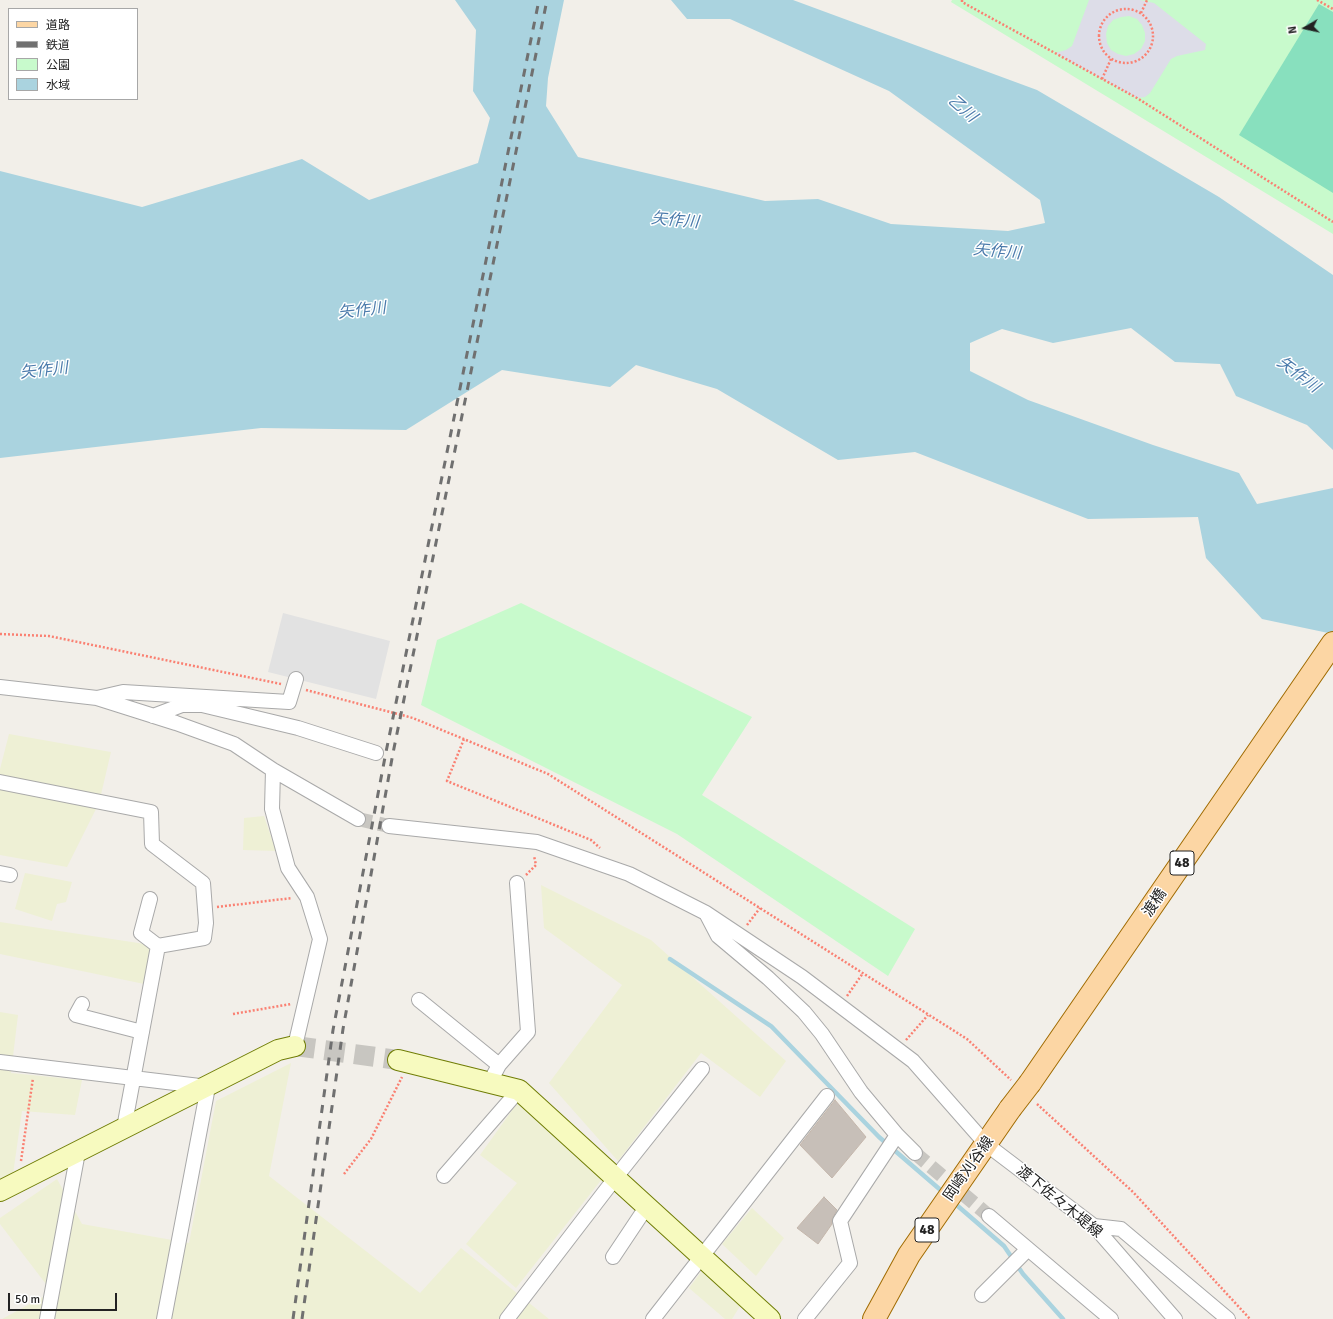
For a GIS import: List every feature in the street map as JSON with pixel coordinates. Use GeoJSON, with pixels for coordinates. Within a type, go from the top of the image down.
{"type":"FeatureCollection","features":[{"type":"Feature","properties":{"kind":"main road","name":"渡橋"},"geometry":{"type":"LineString","coordinates":[[1030,1083],[1333,643]]}},
{"type":"Feature","properties":{"kind":"main road","name":"岡崎刈谷線"},"geometry":{"type":"LineString","coordinates":[[874,1319],[909,1255],[1010,1109],[1030,1083]]}},
{"type":"Feature","properties":{"kind":"street"},"geometry":{"type":"LineString","coordinates":[[97,698],[124,692],[289,702],[296,679]]}},
{"type":"Feature","properties":{"kind":"street"},"geometry":{"type":"LineString","coordinates":[[0,687],[97,698],[234,744],[273,770],[358,819]]}},
{"type":"Feature","properties":{"kind":"street"},"geometry":{"type":"LineString","coordinates":[[153,716],[182,705],[202,705],[298,728],[376,753]]}},
{"type":"Feature","properties":{"kind":"street"},"geometry":{"type":"LineString","coordinates":[[0,1191],[208,1087],[278,1050],[294,1046],[320,939],[307,896],[288,868],[272,809],[273,770]]}},
{"type":"Feature","properties":{"kind":"street"},"geometry":{"type":"LineString","coordinates":[[0,782],[151,812],[152,844],[204,883],[206,923],[204,938],[158,946],[141,933],[150,900]]}},
{"type":"Feature","properties":{"kind":"street","name":"渡下佐々木堤線"},"geometry":{"type":"LineString","coordinates":[[389,826],[532,842],[630,874],[706,913],[802,977],[913,1061],[986,1144],[1094,1226],[1175,1319]]}},
{"type":"Feature","properties":{"kind":"street"},"geometry":{"type":"LineString","coordinates":[[490,1082],[499,1065],[528,1032],[517,883]]}},
{"type":"Feature","properties":{"kind":"street"},"geometry":{"type":"LineString","coordinates":[[706,913],[718,936],[768,978],[804,1012],[822,1034],[861,1092],[897,1135],[915,1153]]}},
{"type":"Feature","properties":{"kind":"street"},"geometry":{"type":"LineString","coordinates":[[124,1128],[158,946]]}},
{"type":"Feature","properties":{"kind":"street"},"geometry":{"type":"LineString","coordinates":[[419,1000],[499,1065]]}},
{"type":"Feature","properties":{"kind":"street"},"geometry":{"type":"LineString","coordinates":[[82,1004],[76,1015],[142,1032]]}},
{"type":"Feature","properties":{"kind":"street"},"geometry":{"type":"LineString","coordinates":[[404,1061],[519,1090],[770,1319]]}},
{"type":"Feature","properties":{"kind":"street"},"geometry":{"type":"LineString","coordinates":[[0,1062],[208,1087]]}},
{"type":"Feature","properties":{"kind":"street"},"geometry":{"type":"LineString","coordinates":[[507,1319],[616,1177],[702,1069]]}},
{"type":"Feature","properties":{"kind":"street"},"geometry":{"type":"LineString","coordinates":[[164,1319],[208,1087]]}},
{"type":"Feature","properties":{"kind":"street"},"geometry":{"type":"LineString","coordinates":[[444,1176],[519,1090]]}},
{"type":"Feature","properties":{"kind":"street"},"geometry":{"type":"LineString","coordinates":[[653,1319],[701,1255],[827,1096]]}},
{"type":"Feature","properties":{"kind":"street"},"geometry":{"type":"LineString","coordinates":[[805,1319],[850,1263],[840,1221],[897,1135]]}},
{"type":"Feature","properties":{"kind":"street"},"geometry":{"type":"LineString","coordinates":[[47,1319],[78,1152]]}},
{"type":"Feature","properties":{"kind":"street"},"geometry":{"type":"LineString","coordinates":[[613,1257],[647,1206]]}},
{"type":"Feature","properties":{"kind":"street"},"geometry":{"type":"LineString","coordinates":[[989,1216],[1028,1249],[1101,1316]]}},
{"type":"Feature","properties":{"kind":"street"},"geometry":{"type":"LineString","coordinates":[[1094,1226],[1121,1229],[1228,1319]]}},
{"type":"Feature","properties":{"kind":"street"},"geometry":{"type":"LineString","coordinates":[[982,1295],[1028,1249]]}},
{"type":"Feature","properties":{"kind":"path"},"geometry":{"type":"LineString","coordinates":[[962,0],[962,2],[1137,98],[1333,222]]}},
{"type":"Feature","properties":{"kind":"path"},"geometry":{"type":"LineString","coordinates":[[1141,13],[1147,0]]}},
{"type":"Feature","properties":{"kind":"path"},"geometry":{"type":"LineString","coordinates":[[1317,0],[1333,9]]}},
{"type":"Feature","properties":{"kind":"path"},"geometry":{"type":"LineString","coordinates":[[1127,8],[1141,13],[1151,24],[1153,32],[1154,40],[1147,54],[1134,62],[1126,64],[1111,59],[1106,55],[1099,42],[1100,28],[1103,21],[1108,16],[1120,9],[1127,8]]}},
{"type":"Feature","properties":{"kind":"path"},"geometry":{"type":"LineString","coordinates":[[1102,79],[1111,59]]}},
{"type":"Feature","properties":{"kind":"path"},"geometry":{"type":"LineString","coordinates":[[464,740],[448,781],[591,840],[602,850]]}},
{"type":"Feature","properties":{"kind":"path"},"geometry":{"type":"LineString","coordinates":[[517,883],[536,865],[532,842]]}},
{"type":"Feature","properties":{"kind":"path"},"geometry":{"type":"LineString","coordinates":[[205,908],[307,896]]}},
{"type":"Feature","properties":{"kind":"path"},"geometry":{"type":"LineString","coordinates":[[740,935],[760,908]]}},
{"type":"Feature","properties":{"kind":"path"},"geometry":{"type":"LineString","coordinates":[[840,1006],[863,973]]}},
{"type":"Feature","properties":{"kind":"path"},"geometry":{"type":"LineString","coordinates":[[233,1014],[304,1002]]}},
{"type":"Feature","properties":{"kind":"path"},"geometry":{"type":"LineString","coordinates":[[898,1050],[928,1015]]}},
{"type":"Feature","properties":{"kind":"path"},"geometry":{"type":"LineString","coordinates":[[344,1174],[371,1139],[404,1061]]}},
{"type":"Feature","properties":{"kind":"path"},"geometry":{"type":"LineString","coordinates":[[19,1182],[34,1066]]}},
{"type":"Feature","properties":{"kind":"green space"},"geometry":{"type":"Polygon","coordinates":[[[952,0],[1333,0],[1333,234],[951,2],[952,0]]]}},
{"type":"Feature","properties":{"kind":"green space"},"geometry":{"type":"Polygon","coordinates":[[[1319,4],[1333,12],[1333,193],[1239,135],[1319,4]]]}},
{"type":"Feature","properties":{"kind":"green space"},"geometry":{"type":"Polygon","coordinates":[[[521,603],[752,717],[702,795],[915,929],[888,976],[677,834],[421,705],[437,640],[521,603]]]}},
{"type":"Feature","properties":{"kind":"green space"},"geometry":{"type":"Polygon","coordinates":[[[9,734],[111,752],[99,803],[67,867],[0,855],[0,769],[9,734]]]}},
{"type":"Feature","properties":{"kind":"green space"},"geometry":{"type":"Polygon","coordinates":[[[264,816],[276,851],[243,850],[244,818],[264,816]]]}},
{"type":"Feature","properties":{"kind":"green space"},"geometry":{"type":"Polygon","coordinates":[[[25,873],[72,882],[66,902],[57,904],[52,921],[15,909],[25,873]]]}},
{"type":"Feature","properties":{"kind":"green space"},"geometry":{"type":"Polygon","coordinates":[[[541,885],[651,940],[786,1061],[760,1097],[701,1053],[618,1161],[549,1083],[622,985],[544,928],[541,885]]]}},
{"type":"Feature","properties":{"kind":"green space"},"geometry":{"type":"Polygon","coordinates":[[[0,922],[158,946],[149,985],[0,954],[0,922]]]}},
{"type":"Feature","properties":{"kind":"green space"},"geometry":{"type":"Polygon","coordinates":[[[0,1012],[18,1015],[11,1073],[82,1080],[75,1115],[22,1111],[13,1174],[0,1183],[0,1012]]]}},
{"type":"Feature","properties":{"kind":"green space"},"geometry":{"type":"Polygon","coordinates":[[[291,1063],[269,1176],[420,1293],[461,1248],[549,1319],[2,1319],[52,1292],[0,1224],[0,1218],[57,1179],[82,1224],[189,1243],[216,1101],[291,1063]]]}},
{"type":"Feature","properties":{"kind":"green space"},"geometry":{"type":"Polygon","coordinates":[[[518,1102],[602,1179],[516,1288],[466,1244],[517,1183],[480,1155],[518,1102]]]}},
{"type":"Feature","properties":{"kind":"green space"},"geometry":{"type":"Polygon","coordinates":[[[752,1208],[784,1238],[756,1276],[722,1244],[752,1208]]]}},
{"type":"Feature","properties":{"kind":"green space"},"geometry":{"type":"Polygon","coordinates":[[[704,1268],[742,1303],[732,1319],[725,1319],[689,1288],[704,1268]]]}},
{"type":"Feature","properties":{"kind":"shaded area"},"geometry":{"type":"Polygon","coordinates":[[[1089,0],[1140,0],[1154,3],[1206,44],[1205,50],[1177,56],[1171,59],[1150,93],[1145,97],[1137,98],[1055,53],[1066,50],[1072,46],[1089,0]],[[1129,16],[1113,20],[1108,26],[1106,34],[1107,43],[1111,50],[1126,56],[1134,54],[1141,49],[1145,41],[1145,33],[1142,25],[1137,19],[1129,16]]]}},
{"type":"Feature","properties":{"kind":"shaded area"},"geometry":{"type":"Polygon","coordinates":[[[283,613],[390,641],[376,699],[268,672],[283,613]]]}},
{"type":"Feature","properties":{"kind":"water"},"geometry":{"type":"Polygon","coordinates":[[[455,0],[564,0],[548,78],[546,106],[578,157],[765,201],[818,199],[891,224],[1008,231],[1045,223],[1040,200],[889,91],[730,19],[687,19],[671,0],[793,0],[1037,90],[1219,197],[1333,275],[1333,450],[1307,425],[1236,396],[1220,364],[1175,362],[1131,328],[1053,343],[1002,329],[970,343],[970,371],[1028,400],[1153,445],[1239,473],[1257,504],[1333,488],[1333,634],[1262,619],[1206,558],[1198,517],[1088,519],[915,452],[838,460],[717,389],[636,365],[610,387],[502,370],[406,430],[261,428],[0,458],[0,171],[142,207],[302,159],[369,200],[478,163],[490,118],[473,91],[476,30],[455,0]]]}},
{"type":"Feature","properties":{"kind":"building"},"geometry":{"type":"Polygon","coordinates":[[[835,1100],[866,1137],[832,1178],[800,1145],[835,1100]]]}},
{"type":"Feature","properties":{"kind":"building"},"geometry":{"type":"Polygon","coordinates":[[[824,1197],[837,1210],[832,1219],[832,1224],[818,1244],[797,1228],[824,1197]]]}},
{"type":"Feature","properties":{"kind":"waterway"},"geometry":{"type":"LineString","coordinates":[[670,959],[771,1026],[879,1137],[944,1193]]}},
{"type":"Feature","properties":{"kind":"waterway"},"geometry":{"type":"LineString","coordinates":[[952,1201],[1004,1246],[1023,1274],[1063,1319]]}},
{"type":"Feature","properties":{"kind":"tunnel"},"geometry":{"type":"LineString","coordinates":[[358,819],[389,826]]}},
{"type":"Feature","properties":{"kind":"tunnel"},"geometry":{"type":"LineString","coordinates":[[295,1046],[398,1060]]}},
{"type":"Feature","properties":{"kind":"tunnel"},"geometry":{"type":"LineString","coordinates":[[915,1153],[989,1216]]}},
{"type":"Feature","properties":{"kind":"railway"},"geometry":{"type":"LineString","coordinates":[[293,1319],[333,1030],[386,752],[539,0]]}},
{"type":"Feature","properties":{"kind":"railway"},"geometry":{"type":"LineString","coordinates":[[302,1319],[343,1029],[393,753],[547,0]]}},
{"type":"Feature","properties":{"kind":"water label","name":"乙川"},"geometry":{"type":"Point","coordinates":[962,109]}},
{"type":"Feature","properties":{"kind":"water label","name":"矢作川"},"geometry":{"type":"Point","coordinates":[675,221]}},
{"type":"Feature","properties":{"kind":"water label","name":"矢作川"},"geometry":{"type":"Point","coordinates":[997,252]}},
{"type":"Feature","properties":{"kind":"water label","name":"矢作川"},"geometry":{"type":"Point","coordinates":[362,311]}},
{"type":"Feature","properties":{"kind":"water label","name":"矢作川"},"geometry":{"type":"Point","coordinates":[44,371]}},
{"type":"Feature","properties":{"kind":"water label","name":"矢作川"},"geometry":{"type":"Point","coordinates":[1298,375]}}]}
